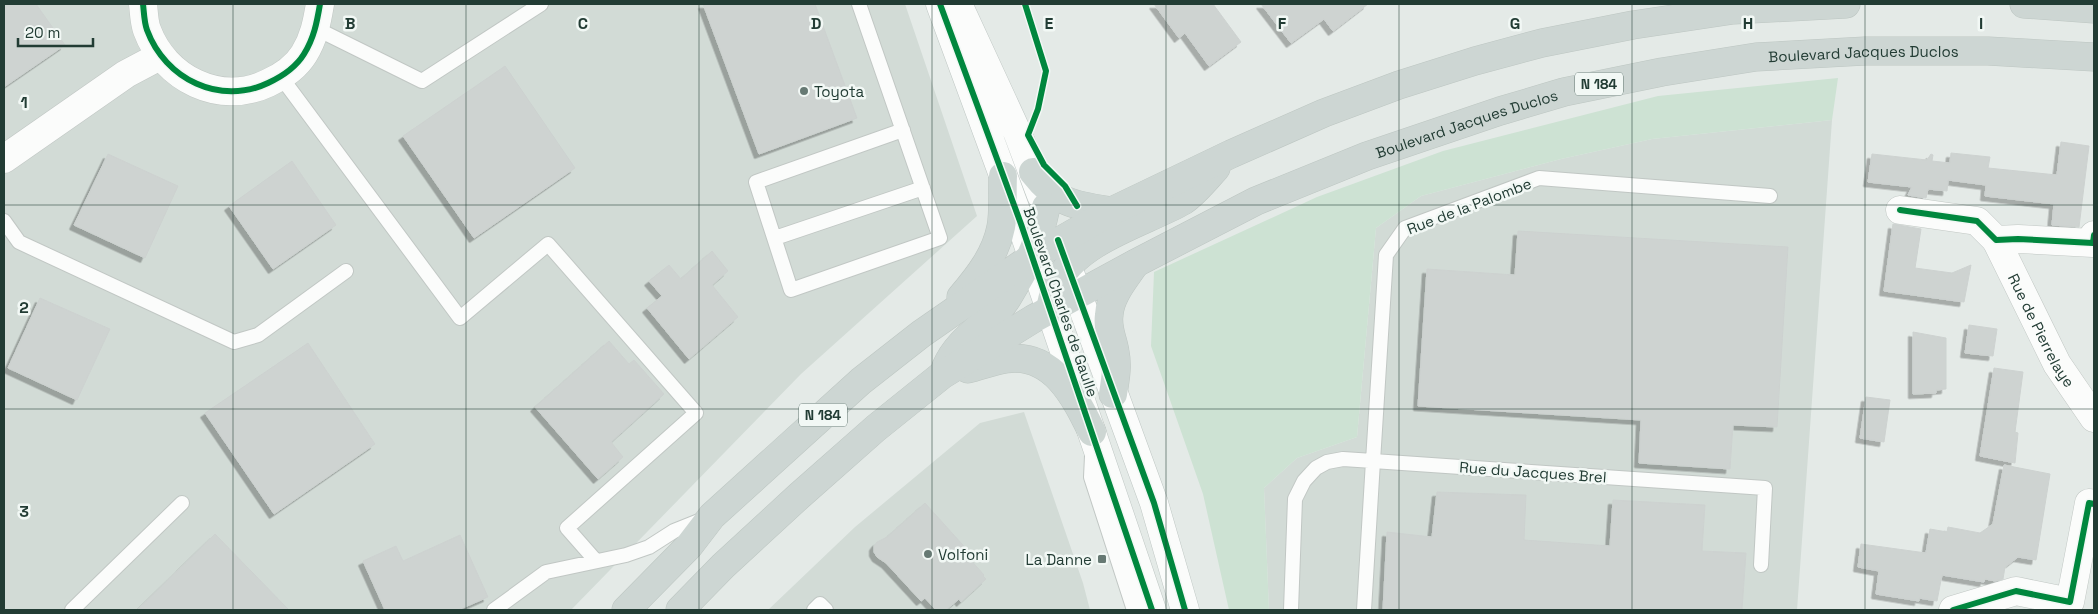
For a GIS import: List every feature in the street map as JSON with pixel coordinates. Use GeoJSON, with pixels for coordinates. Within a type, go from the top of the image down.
{"type":"FeatureCollection","features":[{"type":"Feature","properties":{"kind":"main road","name":"N 184"},"geometry":{"type":"LineString","coordinates":[[626,610],[689,546],[712,516],[861,381],[940,320],[1032,257],[1058,240],[1112,211],[1231,154],[1324,113],[1399,85],[1475,61],[1542,43],[1633,25],[1733,10],[1846,4]]}},
{"type":"Feature","properties":{"kind":"main road"},"geometry":{"type":"LineString","coordinates":[[2024,4],[2094,9]]}},
{"type":"Feature","properties":{"kind":"main road","name":"Boulevard Jacques Duclos"},"geometry":{"type":"LineString","coordinates":[[1077,294],[1256,201],[1367,156],[1500,111],[1564,92],[1662,72],[1756,57],[1865,51],[1969,51],[2094,57]]}},
{"type":"Feature","properties":{"kind":"main road"},"geometry":{"type":"LineString","coordinates":[[1050,309],[1059,279],[1067,267],[1079,256],[1112,235],[1185,200],[1231,154]]}},
{"type":"Feature","properties":{"kind":"main road"},"geometry":{"type":"LineString","coordinates":[[1032,172],[1046,189],[1064,201],[1077,206],[1112,211]]}},
{"type":"Feature","properties":{"kind":"main road"},"geometry":{"type":"LineString","coordinates":[[940,320],[987,264],[994,248],[1002,226],[1003,176]]}},
{"type":"Feature","properties":{"kind":"main road"},"geometry":{"type":"LineString","coordinates":[[1032,257],[1041,232],[1046,207]]}},
{"type":"Feature","properties":{"kind":"main road","name":"N 184"},"geometry":{"type":"LineString","coordinates":[[942,375],[951,354],[1002,306],[1032,257]]}},
{"type":"Feature","properties":{"kind":"main road"},"geometry":{"type":"LineString","coordinates":[[1113,394],[1117,369],[1115,350],[1109,332],[1109,313],[1118,289],[1136,263]]}},
{"type":"Feature","properties":{"kind":"main road","name":"N 184"},"geometry":{"type":"LineString","coordinates":[[680,610],[723,566],[799,496],[876,428],[942,375],[1077,294]]}},
{"type":"Feature","properties":{"kind":"main road","name":"N 184"},"geometry":{"type":"LineString","coordinates":[[942,375],[1006,359],[1023,359],[1039,363],[1058,375],[1074,397],[1092,432]]}},
{"type":"Feature","properties":{"kind":"street"},"geometry":{"type":"LineString","coordinates":[[143,4],[146,29],[160,56],[180,75],[203,88],[230,92],[257,88],[281,77],[303,56],[318,16]]}},
{"type":"Feature","properties":{"kind":"street","name":"Boulevard Charles de Gaulle"},"geometry":{"type":"LineString","coordinates":[[940,4],[1032,257],[1152,610]]}},
{"type":"Feature","properties":{"kind":"street","name":"Boulevard Charles de Gaulle"},"geometry":{"type":"LineString","coordinates":[[958,4],[1018,134],[1046,207],[1154,503],[1185,610]]}},
{"type":"Feature","properties":{"kind":"street"},"geometry":{"type":"LineString","coordinates":[[4,159],[126,74],[160,56]]}},
{"type":"Feature","properties":{"kind":"street","name":"Rue de Pierrelaye"},"geometry":{"type":"LineString","coordinates":[[1900,210],[1977,221],[1996,240],[2057,364],[2094,418]]}},
{"type":"Feature","properties":{"kind":"street"},"geometry":{"type":"LineString","coordinates":[[1996,240],[2018,238],[2093,243],[2094,235]]}},
{"type":"Feature","properties":{"kind":"street"},"geometry":{"type":"LineString","coordinates":[[1953,610],[2016,591],[2070,602],[2089,503],[2094,504]]}},
{"type":"Feature","properties":{"kind":"lane"},"geometry":{"type":"LineString","coordinates":[[318,16],[422,81],[541,4]]}},
{"type":"Feature","properties":{"kind":"lane"},"geometry":{"type":"LineString","coordinates":[[859,4],[903,130],[940,238],[791,290],[756,182],[903,130]]}},
{"type":"Feature","properties":{"kind":"lane"},"geometry":{"type":"LineString","coordinates":[[281,77],[460,318],[548,244],[696,414],[567,528],[596,561]]}},
{"type":"Feature","properties":{"kind":"lane","name":"Rue de la Palombe"},"geometry":{"type":"LineString","coordinates":[[1373,461],[1386,255],[1405,228],[1539,178],[1770,196]]}},
{"type":"Feature","properties":{"kind":"lane"},"geometry":{"type":"LineString","coordinates":[[775,238],[923,188]]}},
{"type":"Feature","properties":{"kind":"lane"},"geometry":{"type":"LineString","coordinates":[[4,221],[18,242],[234,342],[258,336],[346,271]]}},
{"type":"Feature","properties":{"kind":"lane"},"geometry":{"type":"LineString","coordinates":[[1092,432],[1091,477],[1134,610]]}},
{"type":"Feature","properties":{"kind":"lane"},"geometry":{"type":"LineString","coordinates":[[1291,610],[1295,499],[1304,481],[1316,468],[1327,462],[1343,460],[1373,461],[1364,610]]}},
{"type":"Feature","properties":{"kind":"lane","name":"Rue du Jacques Brel"},"geometry":{"type":"LineString","coordinates":[[1373,461],[1765,488],[1761,565]]}},
{"type":"Feature","properties":{"kind":"lane"},"geometry":{"type":"LineString","coordinates":[[72,610],[182,503]]}},
{"type":"Feature","properties":{"kind":"lane"},"geometry":{"type":"LineString","coordinates":[[494,610],[546,572],[649,547],[674,531],[712,516]]}},
{"type":"Feature","properties":{"kind":"lane"},"geometry":{"type":"LineString","coordinates":[[814,610],[820,604],[826,610]]}},
{"type":"Feature","properties":{"kind":"shaded area"},"geometry":{"type":"Polygon","coordinates":[[[4,4],[905,4],[977,216],[801,374],[571,610],[4,610],[4,4]]]}},
{"type":"Feature","properties":{"kind":"shaded area"},"geometry":{"type":"Polygon","coordinates":[[[1832,120],[1797,610],[1269,610],[1264,488],[1297,458],[1357,437],[1376,228],[1421,196],[1561,159],[1652,139],[1832,120]]]}},
{"type":"Feature","properties":{"kind":"shaded area"},"geometry":{"type":"Polygon","coordinates":[[[1024,412],[1083,583],[1090,610],[768,610],[855,527],[980,423],[1024,412]]]}},
{"type":"Feature","properties":{"kind":"green space"},"geometry":{"type":"Polygon","coordinates":[[[1838,78],[1832,120],[1652,139],[1561,159],[1421,196],[1376,228],[1357,437],[1297,458],[1264,488],[1269,610],[1229,610],[1203,494],[1151,346],[1154,272],[1317,197],[1443,151],[1658,96],[1838,78]]]}},
{"type":"Feature","properties":{"kind":"building"},"geometry":{"type":"Polygon","coordinates":[[[4,4],[36,4],[65,45],[4,87],[4,4]]]}},
{"type":"Feature","properties":{"kind":"building"},"geometry":{"type":"Polygon","coordinates":[[[703,4],[815,4],[857,118],[759,154],[703,4]]]}},
{"type":"Feature","properties":{"kind":"building"},"geometry":{"type":"Polygon","coordinates":[[[1154,4],[1213,4],[1241,42],[1209,66],[1185,33],[1179,38],[1154,4]]]}},
{"type":"Feature","properties":{"kind":"building"},"geometry":{"type":"Polygon","coordinates":[[[1261,4],[1368,4],[1333,31],[1324,19],[1291,43],[1261,4]]]}},
{"type":"Feature","properties":{"kind":"building"},"geometry":{"type":"Polygon","coordinates":[[[505,66],[575,168],[474,238],[403,136],[505,66]]]}},
{"type":"Feature","properties":{"kind":"building"},"geometry":{"type":"Polygon","coordinates":[[[2061,142],[2089,146],[2079,227],[2052,225],[2054,204],[1985,196],[1986,185],[1948,180],[1947,191],[1928,189],[1926,198],[1908,195],[1912,187],[1868,182],[1872,154],[1927,160],[1931,154],[1933,155],[1932,161],[1950,163],[1951,153],[1990,157],[1988,168],[2057,175],[2061,142]]]}},
{"type":"Feature","properties":{"kind":"building"},"geometry":{"type":"Polygon","coordinates":[[[108,154],[178,186],[145,258],[74,225],[108,154]]]}},
{"type":"Feature","properties":{"kind":"building"},"geometry":{"type":"Polygon","coordinates":[[[292,161],[336,225],[273,269],[229,206],[292,161]]]}},
{"type":"Feature","properties":{"kind":"building"},"geometry":{"type":"Polygon","coordinates":[[[1893,224],[1921,229],[1915,268],[1952,273],[1971,265],[1964,302],[1884,291],[1893,224]]]}},
{"type":"Feature","properties":{"kind":"building"},"geometry":{"type":"Polygon","coordinates":[[[1518,231],[1788,247],[1777,427],[1733,425],[1730,469],[1639,463],[1641,420],[1418,406],[1427,269],[1515,275],[1518,231]]]}},
{"type":"Feature","properties":{"kind":"building"},"geometry":{"type":"Polygon","coordinates":[[[712,251],[728,271],[712,285],[738,317],[689,359],[647,308],[662,296],[649,281],[669,265],[681,279],[712,251]]]}},
{"type":"Feature","properties":{"kind":"building"},"geometry":{"type":"Polygon","coordinates":[[[40,298],[110,329],[77,400],[8,368],[40,298]]]}},
{"type":"Feature","properties":{"kind":"building"},"geometry":{"type":"Polygon","coordinates":[[[1969,325],[1997,329],[1993,356],[1965,353],[1969,325]]]}},
{"type":"Feature","properties":{"kind":"building"},"geometry":{"type":"Polygon","coordinates":[[[1913,332],[1946,338],[1946,389],[1936,390],[1936,393],[1913,394],[1913,332]]]}},
{"type":"Feature","properties":{"kind":"building"},"geometry":{"type":"Polygon","coordinates":[[[609,341],[629,364],[634,360],[664,394],[611,442],[623,457],[598,479],[535,407],[609,341]]]}},
{"type":"Feature","properties":{"kind":"building"},"geometry":{"type":"Polygon","coordinates":[[[308,343],[375,444],[274,514],[205,413],[308,343]]]}},
{"type":"Feature","properties":{"kind":"building"},"geometry":{"type":"Polygon","coordinates":[[[1994,368],[2023,372],[2015,432],[2018,433],[2015,463],[1980,456],[1994,368]]]}},
{"type":"Feature","properties":{"kind":"building"},"geometry":{"type":"Polygon","coordinates":[[[1866,397],[1890,400],[1884,442],[1860,438],[1866,397]]]}},
{"type":"Feature","properties":{"kind":"building"},"geometry":{"type":"Polygon","coordinates":[[[2004,465],[2050,474],[2036,560],[2018,557],[2005,567],[2003,579],[1995,581],[1985,579],[1984,582],[1942,575],[1937,601],[1919,598],[1919,601],[1876,594],[1879,571],[1858,567],[1861,544],[1926,553],[1930,529],[1947,532],[1948,527],[1980,533],[1993,524],[2004,465]]]}},
{"type":"Feature","properties":{"kind":"building"},"geometry":{"type":"Polygon","coordinates":[[[1437,492],[1526,495],[1524,540],[1610,546],[1613,500],[1705,505],[1702,551],[1746,553],[1742,610],[1383,610],[1387,532],[1432,537],[1437,492]]]}},
{"type":"Feature","properties":{"kind":"building"},"geometry":{"type":"Polygon","coordinates":[[[925,503],[972,555],[969,558],[986,579],[961,602],[959,599],[946,610],[936,610],[925,598],[921,601],[874,552],[874,546],[877,542],[887,537],[925,503]]]}},
{"type":"Feature","properties":{"kind":"building"},"geometry":{"type":"Polygon","coordinates":[[[215,534],[289,610],[137,610],[215,534]]]}},
{"type":"Feature","properties":{"kind":"building"},"geometry":{"type":"Polygon","coordinates":[[[460,535],[488,597],[458,610],[385,610],[363,561],[396,546],[403,561],[460,535]]]}},
{"type":"Feature","properties":{"kind":"cycle path"},"geometry":{"type":"LineString","coordinates":[[143,4],[147,30],[155,47],[167,62],[196,84],[213,89],[231,91],[250,89],[268,83],[293,67],[304,54],[313,36],[320,4]]}},
{"type":"Feature","properties":{"kind":"cycle path"},"geometry":{"type":"LineString","coordinates":[[940,4],[1021,224],[1152,610]]}},
{"type":"Feature","properties":{"kind":"cycle path"},"geometry":{"type":"LineString","coordinates":[[1025,4],[1046,71],[1038,109],[1028,135],[1044,165],[1065,186],[1077,206]]}},
{"type":"Feature","properties":{"kind":"cycle path"},"geometry":{"type":"LineString","coordinates":[[1900,210],[1977,221],[1996,240],[2018,239],[2093,243],[2094,235]]}},
{"type":"Feature","properties":{"kind":"cycle path"},"geometry":{"type":"LineString","coordinates":[[1058,240],[1154,503],[1185,610]]}},
{"type":"Feature","properties":{"kind":"cycle path"},"geometry":{"type":"LineString","coordinates":[[1953,610],[2016,591],[2070,602],[2089,503],[2094,504]]}},
{"type":"Feature","properties":{"kind":"place","name":"Toyota"},"geometry":{"type":"Point","coordinates":[804,91]}},
{"type":"Feature","properties":{"kind":"place","name":"Volfoni"},"geometry":{"type":"Point","coordinates":[928,554]}},
{"type":"Feature","properties":{"kind":"place","name":"La Danne"},"geometry":{"type":"Point","coordinates":[1102,559]}}]}
